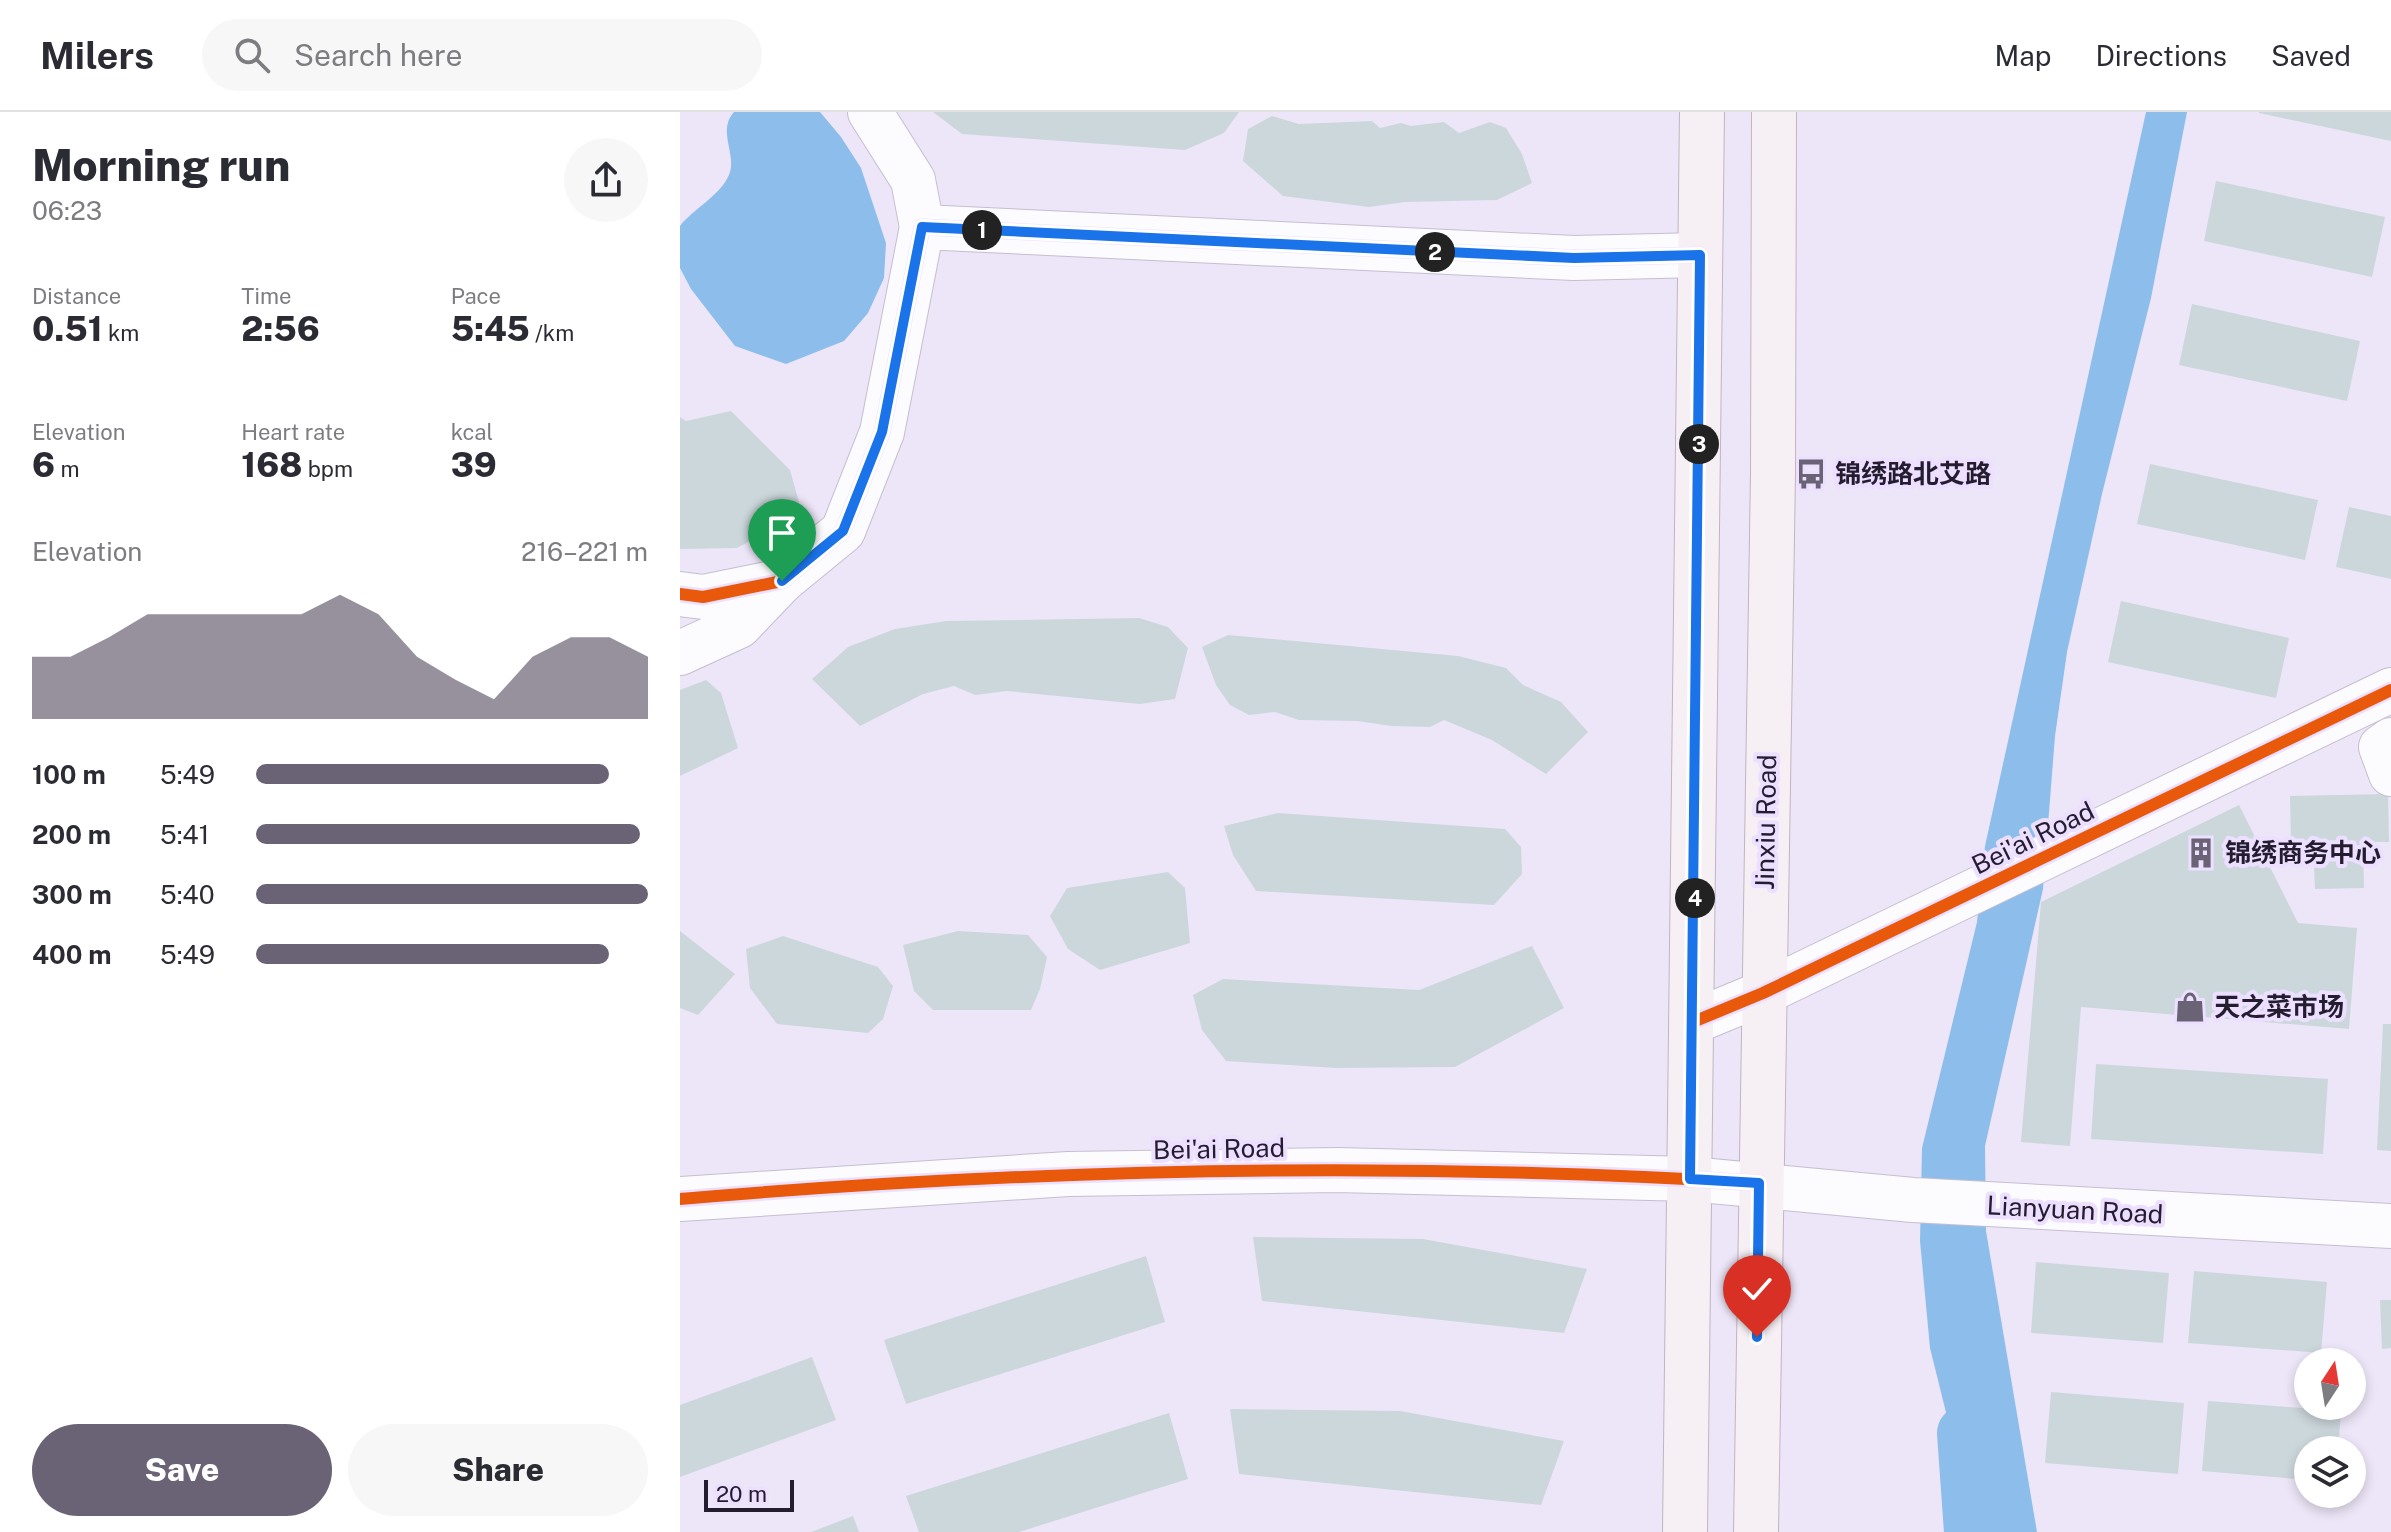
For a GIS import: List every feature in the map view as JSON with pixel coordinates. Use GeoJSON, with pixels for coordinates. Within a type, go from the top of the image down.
{"type":"FeatureCollection","features":[{"type":"Feature","properties":{"kind":"main road"},"geometry":{"type":"LineString","coordinates":[[1685,1532],[1702,112]]}},
{"type":"Feature","properties":{"kind":"main road","name":"Jinxiu Road"},"geometry":{"type":"LineString","coordinates":[[1756,1532],[1759,1183],[1773,473],[1774,112]]}},
{"type":"Feature","properties":{"kind":"street"},"geometry":{"type":"LineString","coordinates":[[680,653],[739,626],[782,581],[843,531],[882,432],[922,227],[913,180],[870,112]]}},
{"type":"Feature","properties":{"kind":"street"},"geometry":{"type":"LineString","coordinates":[[922,227],[1574,258],[1700,255]]}},
{"type":"Feature","properties":{"kind":"street"},"geometry":{"type":"LineString","coordinates":[[680,594],[703,597],[782,581]]}},
{"type":"Feature","properties":{"kind":"street","name":"Bei'ai Road"},"geometry":{"type":"LineString","coordinates":[[1693,1022],[1763,993],[2391,690]]}},
{"type":"Feature","properties":{"kind":"street"},"geometry":{"type":"LineString","coordinates":[[2391,740],[2381,747],[2391,774]]}},
{"type":"Feature","properties":{"kind":"street","name":"Bei'ai Road"},"geometry":{"type":"LineString","coordinates":[[680,1199],[923,1181],[1214,1169],[1759,1183]]}},
{"type":"Feature","properties":{"kind":"street","name":"Lianyuan Road"},"geometry":{"type":"LineString","coordinates":[[1759,1183],[1913,1200],[2391,1226]]}},
{"type":"Feature","properties":{"kind":"water"},"geometry":{"type":"Polygon","coordinates":[[[734,112],[820,112],[861,168],[886,243],[884,278],[868,313],[844,341],[786,364],[735,346],[691,289],[680,268],[680,226],[718,191],[731,169],[727,128],[734,112]]]}},
{"type":"Feature","properties":{"kind":"water"},"geometry":{"type":"Polygon","coordinates":[[[2146,112],[2187,112],[2151,298],[2102,494],[2067,652],[2055,736],[2043,889],[1985,1146],[1986,1231],[2037,1532],[1971,1532],[1969,1505],[1930,1348],[1920,1241],[1922,1148],[1977,922],[1985,846],[2146,112]]]}},
{"type":"Feature","properties":{"kind":"building"},"geometry":{"type":"Polygon","coordinates":[[[933,112],[1239,112],[1224,133],[1185,150],[962,134],[933,112]]]}},
{"type":"Feature","properties":{"kind":"building"},"geometry":{"type":"Polygon","coordinates":[[[2391,112],[2391,141],[2259,113],[2391,112]]]}},
{"type":"Feature","properties":{"kind":"building"},"geometry":{"type":"Polygon","coordinates":[[[1272,116],[1299,124],[1372,121],[1380,128],[1401,123],[1411,126],[1444,122],[1459,133],[1490,122],[1506,128],[1522,154],[1532,183],[1497,200],[1405,202],[1369,207],[1283,196],[1243,161],[1248,129],[1272,116]]]}},
{"type":"Feature","properties":{"kind":"building"},"geometry":{"type":"Polygon","coordinates":[[[2216,181],[2385,217],[2372,277],[2204,241],[2216,181]]]}},
{"type":"Feature","properties":{"kind":"building"},"geometry":{"type":"Polygon","coordinates":[[[2192,304],[2360,341],[2347,401],[2179,365],[2192,304]]]}},
{"type":"Feature","properties":{"kind":"building"},"geometry":{"type":"Polygon","coordinates":[[[731,411],[790,470],[802,513],[737,548],[680,549],[680,417],[686,421],[731,411]]]}},
{"type":"Feature","properties":{"kind":"building"},"geometry":{"type":"Polygon","coordinates":[[[2150,464],[2318,500],[2305,560],[2137,524],[2150,464]]]}},
{"type":"Feature","properties":{"kind":"building"},"geometry":{"type":"Polygon","coordinates":[[[2349,507],[2391,516],[2391,579],[2336,567],[2349,507]]]}},
{"type":"Feature","properties":{"kind":"building"},"geometry":{"type":"Polygon","coordinates":[[[2121,601],[2289,638],[2276,698],[2108,662],[2121,601]]]}},
{"type":"Feature","properties":{"kind":"building"},"geometry":{"type":"Polygon","coordinates":[[[1139,618],[1168,627],[1188,648],[1175,699],[1140,704],[1007,691],[975,695],[954,686],[923,694],[860,726],[812,679],[848,647],[895,629],[946,621],[1139,618]]]}},
{"type":"Feature","properties":{"kind":"building"},"geometry":{"type":"Polygon","coordinates":[[[1228,635],[1458,656],[1506,668],[1523,685],[1561,702],[1588,732],[1546,774],[1492,740],[1444,720],[1430,727],[1299,720],[1275,712],[1249,715],[1230,705],[1216,685],[1202,647],[1228,635]]]}},
{"type":"Feature","properties":{"kind":"building"},"geometry":{"type":"Polygon","coordinates":[[[706,680],[721,693],[738,748],[680,776],[680,690],[706,680]]]}},
{"type":"Feature","properties":{"kind":"building"},"geometry":{"type":"Polygon","coordinates":[[[2388,794],[2389,842],[2363,842],[2364,888],[2315,889],[2313,844],[2291,844],[2290,796],[2388,794]]]}},
{"type":"Feature","properties":{"kind":"building"},"geometry":{"type":"Polygon","coordinates":[[[2239,805],[2298,923],[2357,928],[2349,1029],[2081,1007],[2070,1146],[2021,1142],[2041,902],[2239,805]]]}},
{"type":"Feature","properties":{"kind":"building"},"geometry":{"type":"Polygon","coordinates":[[[1278,813],[1505,829],[1521,847],[1522,874],[1494,905],[1256,891],[1233,855],[1224,826],[1278,813]]]}},
{"type":"Feature","properties":{"kind":"building"},"geometry":{"type":"Polygon","coordinates":[[[1168,872],[1185,888],[1190,943],[1100,970],[1068,949],[1050,916],[1067,888],[1168,872]]]}},
{"type":"Feature","properties":{"kind":"building"},"geometry":{"type":"Polygon","coordinates":[[[680,931],[735,974],[698,1015],[680,1008],[680,931]]]}},
{"type":"Feature","properties":{"kind":"building"},"geometry":{"type":"Polygon","coordinates":[[[958,931],[1028,935],[1047,957],[1040,989],[1031,1010],[933,1010],[914,991],[903,945],[958,931]]]}},
{"type":"Feature","properties":{"kind":"building"},"geometry":{"type":"Polygon","coordinates":[[[783,936],[878,967],[893,986],[883,1019],[868,1033],[777,1024],[750,988],[746,949],[783,936]]]}},
{"type":"Feature","properties":{"kind":"building"},"geometry":{"type":"Polygon","coordinates":[[[1532,946],[1564,1008],[1455,1067],[1336,1068],[1226,1061],[1202,1030],[1193,995],[1223,979],[1419,990],[1532,946]]]}},
{"type":"Feature","properties":{"kind":"building"},"geometry":{"type":"Polygon","coordinates":[[[2383,1024],[2391,1024],[2391,1151],[2377,1150],[2383,1024]]]}},
{"type":"Feature","properties":{"kind":"building"},"geometry":{"type":"Polygon","coordinates":[[[2096,1064],[2328,1079],[2323,1154],[2091,1139],[2096,1064]]]}},
{"type":"Feature","properties":{"kind":"building"},"geometry":{"type":"Polygon","coordinates":[[[1253,1237],[1423,1239],[1587,1269],[1564,1333],[1262,1301],[1253,1237]]]}},
{"type":"Feature","properties":{"kind":"building"},"geometry":{"type":"Polygon","coordinates":[[[1146,1256],[1165,1322],[906,1404],[884,1340],[1146,1256]]]}},
{"type":"Feature","properties":{"kind":"building"},"geometry":{"type":"Polygon","coordinates":[[[2036,1262],[2169,1273],[2163,1343],[2031,1333],[2036,1262]]]}},
{"type":"Feature","properties":{"kind":"building"},"geometry":{"type":"Polygon","coordinates":[[[2194,1271],[2327,1282],[2321,1348],[2294,1348],[2294,1351],[2188,1343],[2194,1271]]]}},
{"type":"Feature","properties":{"kind":"building"},"geometry":{"type":"Polygon","coordinates":[[[2380,1300],[2391,1300],[2391,1348],[2382,1349],[2380,1300]]]}},
{"type":"Feature","properties":{"kind":"building"},"geometry":{"type":"Polygon","coordinates":[[[812,1357],[836,1420],[680,1477],[680,1405],[812,1357]]]}},
{"type":"Feature","properties":{"kind":"building"},"geometry":{"type":"Polygon","coordinates":[[[2051,1392],[2184,1403],[2178,1474],[2045,1463],[2051,1392]]]}},
{"type":"Feature","properties":{"kind":"building"},"geometry":{"type":"Polygon","coordinates":[[[2208,1401],[2294,1407],[2294,1420],[2340,1420],[2339,1436],[2294,1436],[2294,1479],[2202,1471],[2208,1401]]]}},
{"type":"Feature","properties":{"kind":"building"},"geometry":{"type":"Polygon","coordinates":[[[1230,1409],[1400,1411],[1564,1441],[1541,1505],[1239,1474],[1230,1409]]]}},
{"type":"Feature","properties":{"kind":"building"},"geometry":{"type":"Polygon","coordinates":[[[1169,1413],[1188,1479],[1019,1532],[919,1532],[906,1496],[1169,1413]]]}},
{"type":"Feature","properties":{"kind":"building"},"geometry":{"type":"Polygon","coordinates":[[[853,1516],[859,1532],[811,1532],[853,1516]]]}},
{"type":"Feature","properties":{"kind":"waterway"},"geometry":{"type":"LineString","coordinates":[[1964,1433],[1971,1532]]}},
{"type":"Feature","properties":{"kind":"cycle path"},"geometry":{"type":"LineString","coordinates":[[680,594],[703,597],[782,581],[843,531],[882,432],[922,227],[1574,258],[1700,255]]}},
{"type":"Feature","properties":{"kind":"cycle path"},"geometry":{"type":"LineString","coordinates":[[1693,1022],[1763,993],[2391,690]]}},
{"type":"Feature","properties":{"kind":"cycle path"},"geometry":{"type":"LineString","coordinates":[[680,1199],[949,1180],[1219,1171],[1489,1172],[1759,1183]]}},
{"type":"Feature","properties":{"kind":"place","name":"锦绣路北艾路"},"geometry":{"type":"Point","coordinates":[1811,474]}},
{"type":"Feature","properties":{"kind":"place","name":"锦绣商务中心"},"geometry":{"type":"Point","coordinates":[2201,853]}},
{"type":"Feature","properties":{"kind":"place","name":"天之菜市场"},"geometry":{"type":"Point","coordinates":[2190,1007]}},
{"type":"Feature","properties":{"kind":"route"},"geometry":{"type":"LineString","coordinates":[[782,581],[843,531],[882,432],[922,227],[1574,258],[1700,255],[1690,1179],[1759,1183],[1757,1337]]}}]}
